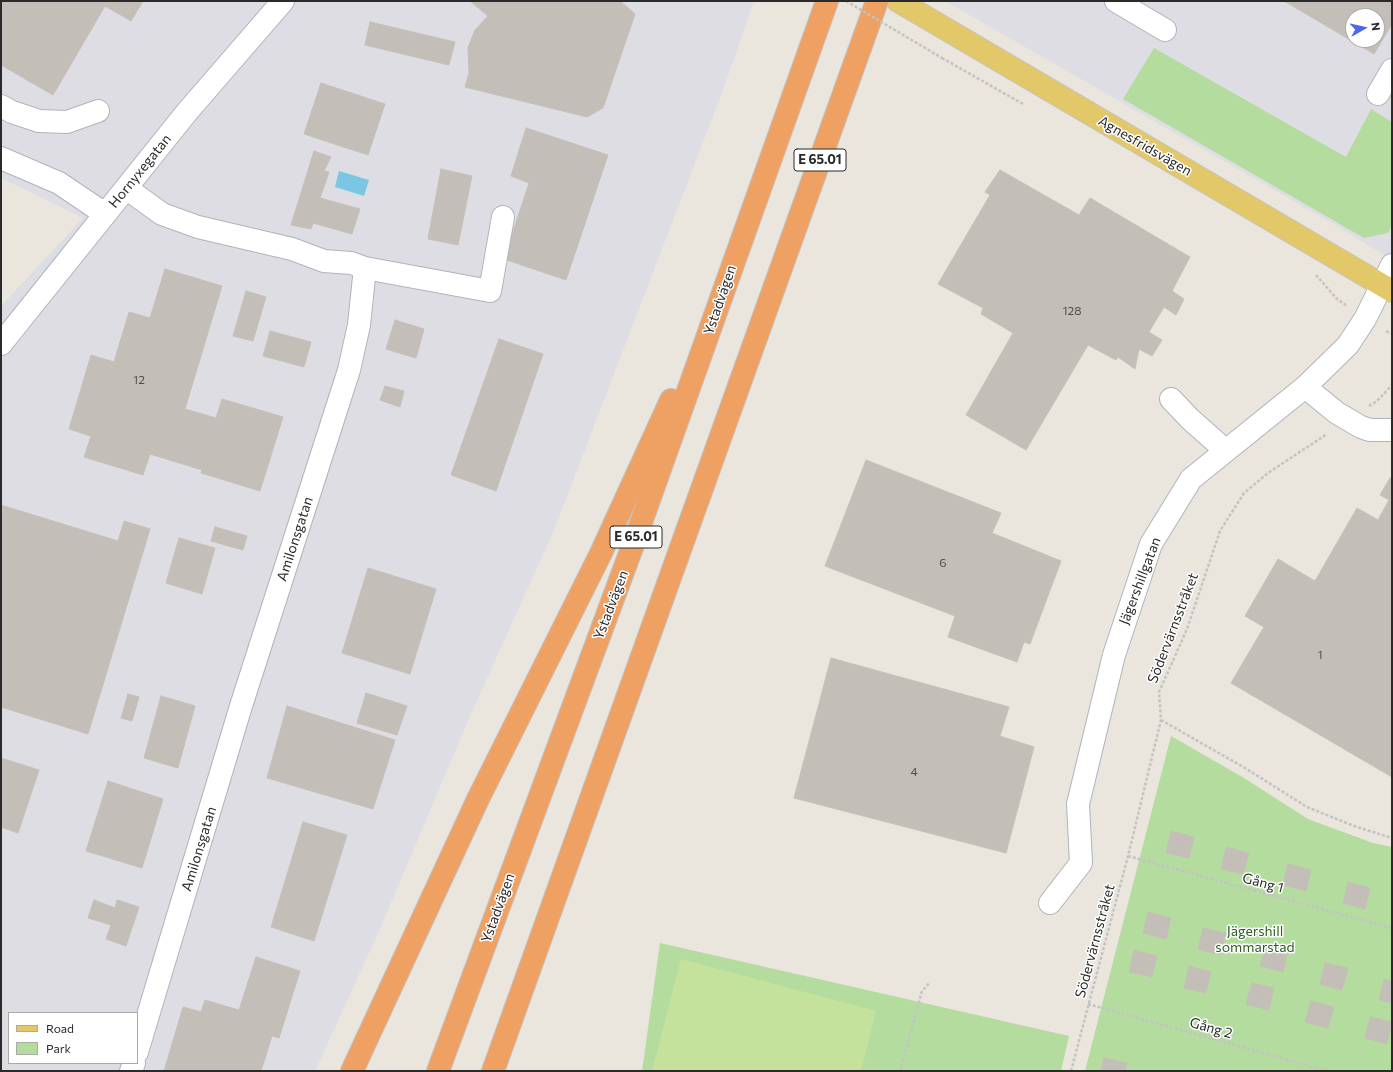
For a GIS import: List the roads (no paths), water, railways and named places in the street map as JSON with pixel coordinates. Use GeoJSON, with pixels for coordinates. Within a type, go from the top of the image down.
{"type":"FeatureCollection","features":[{"type":"Feature","properties":{"kind":"highway","name":"Ystadvägen"},"geometry":{"type":"LineString","coordinates":[[438,1071],[634,545],[827,1]]}},
{"type":"Feature","properties":{"kind":"highway","name":"E 65.01"},"geometry":{"type":"LineString","coordinates":[[493,1071],[877,1]]}},
{"type":"Feature","properties":{"kind":"highway"},"geometry":{"type":"LineString","coordinates":[[352,1071],[478,799],[601,553],[729,275]]}},
{"type":"Feature","properties":{"kind":"main road","name":"Agnesfridsvägen"},"geometry":{"type":"LineString","coordinates":[[898,1],[1387,287]]}},
{"type":"Feature","properties":{"kind":"street","name":"Hornyxegatan"},"geometry":{"type":"LineString","coordinates":[[1,344],[187,112],[283,1]]}},
{"type":"Feature","properties":{"kind":"street"},"geometry":{"type":"LineString","coordinates":[[1116,1],[1165,30]]}},
{"type":"Feature","properties":{"kind":"street"},"geometry":{"type":"LineString","coordinates":[[1378,94],[1392,70]]}},
{"type":"Feature","properties":{"kind":"street"},"geometry":{"type":"LineString","coordinates":[[1,106],[12,112],[39,121],[67,122],[98,111]]}},
{"type":"Feature","properties":{"kind":"street"},"geometry":{"type":"LineString","coordinates":[[1,158],[59,183],[105,214]]}},
{"type":"Feature","properties":{"kind":"street"},"geometry":{"type":"LineString","coordinates":[[126,188],[162,214],[198,227],[292,249],[324,261],[351,263],[365,268],[490,291],[503,216]]}},
{"type":"Feature","properties":{"kind":"street","name":"Jägershillgatan"},"geometry":{"type":"LineString","coordinates":[[1050,902],[1081,863],[1078,804],[1114,655],[1152,544],[1191,479],[1225,450],[1305,387],[1348,345],[1387,287],[1392,265]]}},
{"type":"Feature","properties":{"kind":"street","name":"Amilonsgatan"},"geometry":{"type":"LineString","coordinates":[[138,1049],[241,706],[349,370],[359,325],[365,268]]}},
{"type":"Feature","properties":{"kind":"street"},"geometry":{"type":"LineString","coordinates":[[1305,387],[1348,420],[1370,430],[1392,430]]}},
{"type":"Feature","properties":{"kind":"street"},"geometry":{"type":"LineString","coordinates":[[1171,399],[1225,450]]}},
{"type":"Feature","properties":{"kind":"water"},"geometry":{"type":"Polygon","coordinates":[[[339,171],[369,180],[364,196],[335,187],[339,171]]]}},
{"type":"Feature","properties":{"kind":"park label","name":"Jägershill sommarstad"},"geometry":{"type":"Point","coordinates":[1255,940]}}]}
